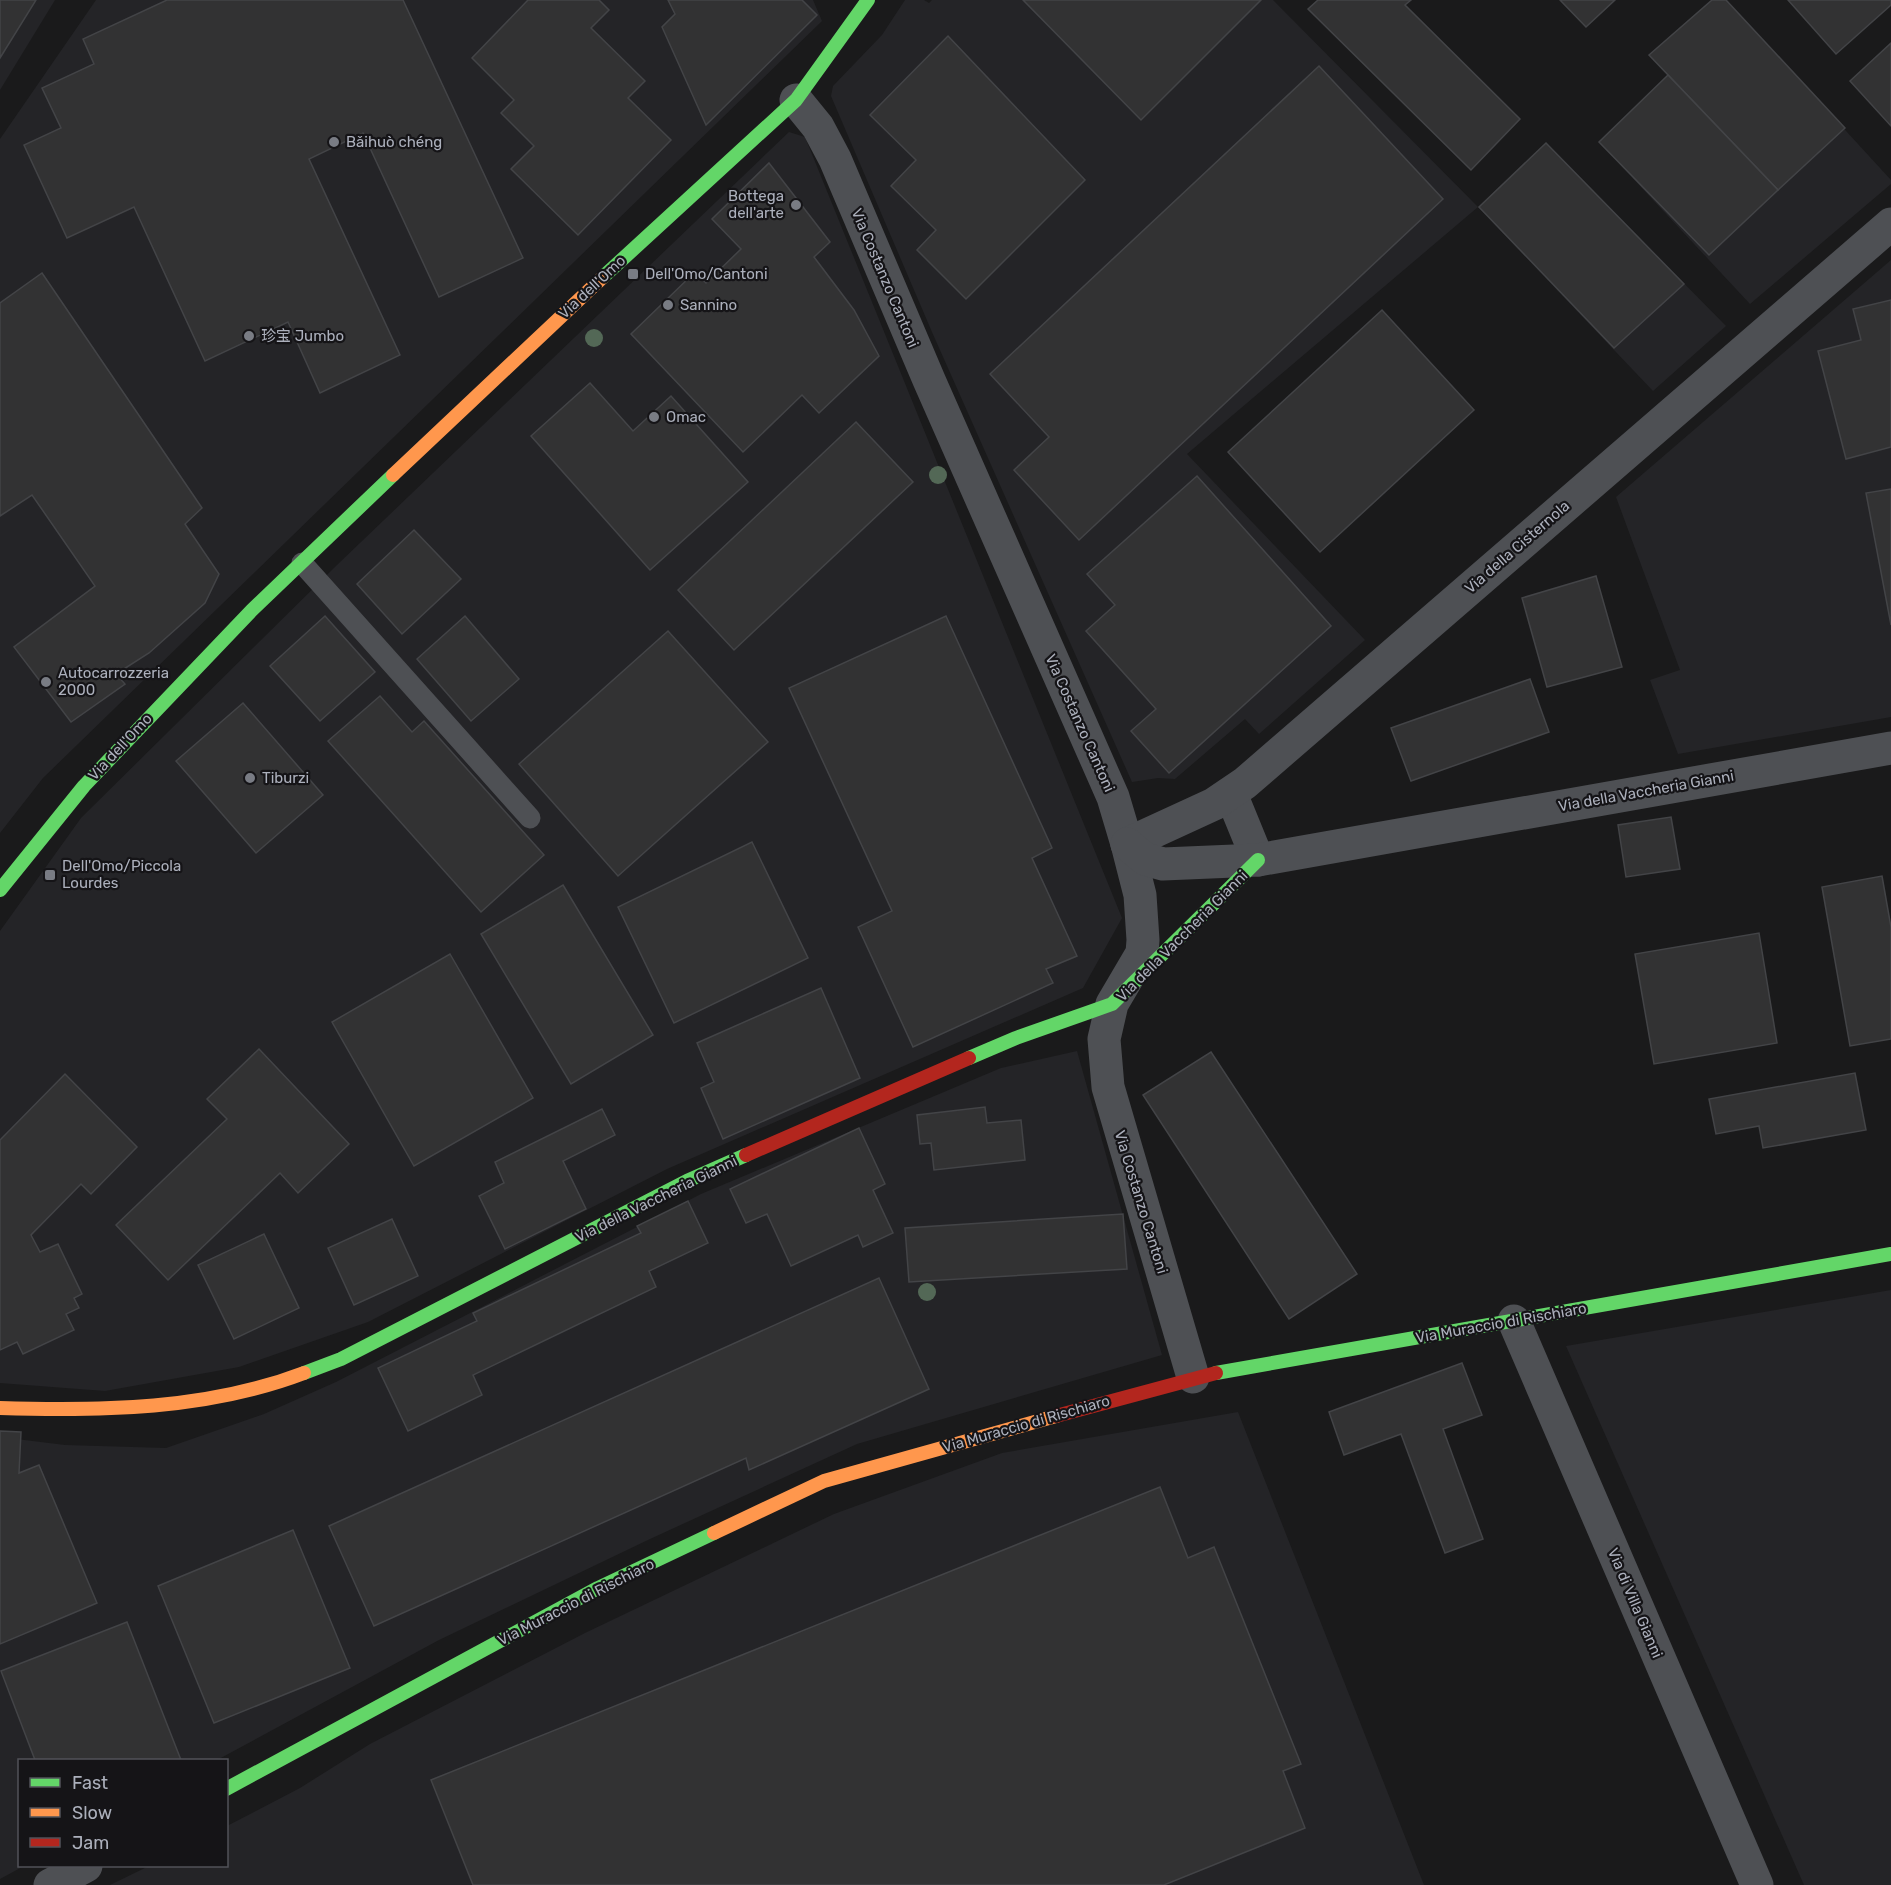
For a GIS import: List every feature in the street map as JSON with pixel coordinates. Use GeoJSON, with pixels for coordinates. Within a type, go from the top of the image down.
{"type":"FeatureCollection","features":[{"type":"Feature","properties":{"kind":"street","name":"Via dell'Omo"},"geometry":{"type":"LineString","coordinates":[[0,890],[116,751],[191,672],[540,335],[796,99],[856,7]]}},
{"type":"Feature","properties":{"kind":"street","name":"Via Costanzo Cantoni"},"geometry":{"type":"LineString","coordinates":[[796,99],[818,128],[835,159],[933,390],[1113,797],[1140,895],[1143,929],[1142,953],[1112,1004],[1104,1039],[1108,1087],[1193,1377]]}},
{"type":"Feature","properties":{"kind":"street","name":"Via della Cisternola"},"geometry":{"type":"LineString","coordinates":[[1127,844],[1231,794],[1891,224]]}},
{"type":"Feature","properties":{"kind":"street","name":"Via della Vaccheria Gianni"},"geometry":{"type":"LineString","coordinates":[[1127,844],[1145,859],[1163,864],[1258,860],[1891,748]]}},
{"type":"Feature","properties":{"kind":"street"},"geometry":{"type":"LineString","coordinates":[[1231,794],[1258,860]]}},
{"type":"Feature","properties":{"kind":"street","name":"Via della Vaccheria Gianni"},"geometry":{"type":"LineString","coordinates":[[0,1408],[75,1411],[154,1408],[236,1396],[295,1378],[341,1359],[687,1181],[1016,1038],[1112,1004],[1258,860]]}},
{"type":"Feature","properties":{"kind":"street","name":"Via Muraccio di Rischiaro"},"geometry":{"type":"LineString","coordinates":[[228,1788],[598,1588],[824,1481],[1193,1377],[1891,1254]]}},
{"type":"Feature","properties":{"kind":"street","name":"Via di Villa Gianni"},"geometry":{"type":"LineString","coordinates":[[1514,1321],[1757,1885]]}},
{"type":"Feature","properties":{"kind":"street"},"geometry":{"type":"LineString","coordinates":[[50,1885],[84,1867]]}},
{"type":"Feature","properties":{"kind":"lane"},"geometry":{"type":"LineString","coordinates":[[302,563],[530,818]]}},
{"type":"Feature","properties":{"kind":"shaded area"},"geometry":{"type":"Polygon","coordinates":[[[0,0],[55,0],[0,90],[0,0]]]}},
{"type":"Feature","properties":{"kind":"shaded area"},"geometry":{"type":"Polygon","coordinates":[[[96,0],[813,0],[822,21],[43,778],[0,833],[0,139],[96,0]]]}},
{"type":"Feature","properties":{"kind":"shaded area"},"geometry":{"type":"Polygon","coordinates":[[[905,0],[924,0],[929,3],[932,0],[1273,0],[1478,207],[1187,454],[1365,640],[1259,734],[1245,719],[1175,779],[1158,778],[1132,782],[932,332],[831,96],[833,86],[882,35],[905,0]]]}},
{"type":"Feature","properties":{"kind":"shaded area"},"geometry":{"type":"Polygon","coordinates":[[[1712,0],[1726,0],[1891,180],[1891,184],[1750,304],[1599,142],[1668,75],[1649,55],[1712,0]]]}},
{"type":"Feature","properties":{"kind":"shaded area"},"geometry":{"type":"Polygon","coordinates":[[[789,132],[805,137],[1122,918],[1083,988],[667,1169],[368,1322],[239,1367],[105,1391],[0,1383],[0,931],[81,818],[337,565],[789,132]]]}},
{"type":"Feature","properties":{"kind":"shaded area"},"geometry":{"type":"Polygon","coordinates":[[[1546,143],[1726,326],[1653,391],[1478,207],[1546,143]]]}},
{"type":"Feature","properties":{"kind":"shaded area"},"geometry":{"type":"Polygon","coordinates":[[[1891,260],[1891,717],[1678,754],[1650,680],[1680,670],[1616,497],[1891,260]]]}},
{"type":"Feature","properties":{"kind":"shaded area"},"geometry":{"type":"Polygon","coordinates":[[[1077,1051],[1162,1355],[857,1444],[650,1539],[439,1640],[219,1759],[18,1759],[18,1867],[22,1867],[0,1879],[0,1437],[65,1445],[166,1448],[264,1414],[336,1382],[701,1194],[1001,1068],[1077,1051]]]}},
{"type":"Feature","properties":{"kind":"shaded area"},"geometry":{"type":"Polygon","coordinates":[[[1891,1290],[1891,1885],[1804,1885],[1566,1346],[1891,1290]]]}},
{"type":"Feature","properties":{"kind":"shaded area"},"geometry":{"type":"Polygon","coordinates":[[[1238,1412],[1424,1885],[110,1885],[147,1867],[228,1867],[228,1825],[300,1788],[370,1744],[585,1633],[834,1514],[1002,1453],[1238,1412]]]}},
{"type":"Feature","properties":{"kind":"building"},"geometry":{"type":"Polygon","coordinates":[[[0,0],[36,0],[0,58],[0,0]]]}},
{"type":"Feature","properties":{"kind":"building"},"geometry":{"type":"Polygon","coordinates":[[[167,0],[403,0],[523,258],[439,297],[363,133],[309,159],[400,355],[320,393],[288,322],[205,361],[134,207],[67,238],[24,145],[61,128],[42,88],[94,64],[83,39],[167,0]]]}},
{"type":"Feature","properties":{"kind":"building"},"geometry":{"type":"Polygon","coordinates":[[[528,0],[599,0],[609,10],[591,28],[645,81],[628,98],[671,140],[578,235],[511,169],[534,146],[501,113],[514,100],[472,58],[528,0]]]}},
{"type":"Feature","properties":{"kind":"building"},"geometry":{"type":"Polygon","coordinates":[[[668,0],[802,0],[817,15],[706,125],[662,27],[675,14],[668,0]]]}},
{"type":"Feature","properties":{"kind":"building"},"geometry":{"type":"Polygon","coordinates":[[[1023,0],[1261,0],[1141,120],[1023,0]]]}},
{"type":"Feature","properties":{"kind":"building"},"geometry":{"type":"Polygon","coordinates":[[[1318,0],[1411,0],[1405,5],[1520,119],[1471,170],[1308,9],[1318,0]]]}},
{"type":"Feature","properties":{"kind":"building"},"geometry":{"type":"Polygon","coordinates":[[[1560,0],[1615,0],[1586,27],[1560,0]]]}},
{"type":"Feature","properties":{"kind":"building"},"geometry":{"type":"Polygon","coordinates":[[[1712,0],[1726,0],[1845,128],[1778,190],[1649,55],[1712,0]]]}},
{"type":"Feature","properties":{"kind":"building"},"geometry":{"type":"Polygon","coordinates":[[[1788,0],[1891,0],[1891,5],[1836,54],[1788,0]]]}},
{"type":"Feature","properties":{"kind":"building"},"geometry":{"type":"Polygon","coordinates":[[[948,36],[1085,180],[966,299],[917,250],[936,230],[891,186],[916,160],[870,115],[948,36]]]}},
{"type":"Feature","properties":{"kind":"building"},"geometry":{"type":"Polygon","coordinates":[[[1891,43],[1891,126],[1850,81],[1891,43]]]}},
{"type":"Feature","properties":{"kind":"building"},"geometry":{"type":"Polygon","coordinates":[[[1319,66],[1443,199],[1079,540],[1014,470],[1049,437],[990,374],[1319,66]]]}},
{"type":"Feature","properties":{"kind":"building"},"geometry":{"type":"Polygon","coordinates":[[[1668,75],[1778,190],[1709,255],[1599,142],[1668,75]]]}},
{"type":"Feature","properties":{"kind":"building"},"geometry":{"type":"Polygon","coordinates":[[[1546,143],[1684,284],[1614,348],[1479,207],[1546,143]]]}},
{"type":"Feature","properties":{"kind":"building"},"geometry":{"type":"Polygon","coordinates":[[[769,163],[830,242],[814,257],[854,310],[879,356],[819,413],[802,395],[743,452],[631,334],[695,272],[706,283],[741,249],[712,219],[769,163]]]}},
{"type":"Feature","properties":{"kind":"building"},"geometry":{"type":"Polygon","coordinates":[[[42,273],[202,508],[185,524],[219,574],[205,603],[149,653],[116,674],[125,684],[71,722],[14,647],[95,586],[32,495],[0,516],[0,303],[42,273]]]}},
{"type":"Feature","properties":{"kind":"building"},"geometry":{"type":"Polygon","coordinates":[[[1891,300],[1891,447],[1846,459],[1818,351],[1861,340],[1853,309],[1891,300]]]}},
{"type":"Feature","properties":{"kind":"building"},"geometry":{"type":"Polygon","coordinates":[[[1382,310],[1474,410],[1320,552],[1228,452],[1382,310]]]}},
{"type":"Feature","properties":{"kind":"building"},"geometry":{"type":"Polygon","coordinates":[[[590,383],[633,431],[671,396],[748,482],[650,570],[531,436],[590,383]]]}},
{"type":"Feature","properties":{"kind":"building"},"geometry":{"type":"Polygon","coordinates":[[[856,422],[913,482],[734,650],[678,590],[856,422]]]}},
{"type":"Feature","properties":{"kind":"building"},"geometry":{"type":"Polygon","coordinates":[[[1197,476],[1331,626],[1169,773],[1131,731],[1156,709],[1086,631],[1115,605],[1087,574],[1197,476]]]}},
{"type":"Feature","properties":{"kind":"building"},"geometry":{"type":"Polygon","coordinates":[[[1891,489],[1891,625],[1866,493],[1891,489]]]}},
{"type":"Feature","properties":{"kind":"building"},"geometry":{"type":"Polygon","coordinates":[[[414,530],[461,579],[402,634],[357,584],[414,530]]]}},
{"type":"Feature","properties":{"kind":"building"},"geometry":{"type":"Polygon","coordinates":[[[1596,576],[1622,667],[1547,687],[1522,598],[1596,576]]]}},
{"type":"Feature","properties":{"kind":"building"},"geometry":{"type":"Polygon","coordinates":[[[325,616],[375,672],[320,721],[270,666],[325,616]]]}},
{"type":"Feature","properties":{"kind":"building"},"geometry":{"type":"Polygon","coordinates":[[[465,616],[519,679],[471,721],[417,659],[465,616]]]}},
{"type":"Feature","properties":{"kind":"building"},"geometry":{"type":"Polygon","coordinates":[[[946,616],[1052,848],[1032,858],[1077,956],[1046,969],[1053,983],[913,1047],[858,927],[892,911],[789,688],[946,616]]]}},
{"type":"Feature","properties":{"kind":"building"},"geometry":{"type":"Polygon","coordinates":[[[668,631],[768,742],[618,876],[519,764],[668,631]]]}},
{"type":"Feature","properties":{"kind":"building"},"geometry":{"type":"Polygon","coordinates":[[[1530,679],[1549,732],[1411,781],[1391,728],[1530,679]]]}},
{"type":"Feature","properties":{"kind":"building"},"geometry":{"type":"Polygon","coordinates":[[[380,696],[412,732],[424,721],[544,855],[481,912],[328,741],[380,696]]]}},
{"type":"Feature","properties":{"kind":"building","name":"Tiburzi"},"geometry":{"type":"Polygon","coordinates":[[[243,703],[323,795],[256,853],[176,761],[243,703]]]}},
{"type":"Feature","properties":{"kind":"building"},"geometry":{"type":"Polygon","coordinates":[[[1671,817],[1680,869],[1626,877],[1618,825],[1671,817]]]}},
{"type":"Feature","properties":{"kind":"building"},"geometry":{"type":"Polygon","coordinates":[[[752,842],[808,958],[674,1023],[618,907],[752,842]]]}},
{"type":"Feature","properties":{"kind":"building"},"geometry":{"type":"Polygon","coordinates":[[[1882,876],[1891,927],[1891,1039],[1850,1046],[1822,887],[1882,876]]]}},
{"type":"Feature","properties":{"kind":"building"},"geometry":{"type":"Polygon","coordinates":[[[563,885],[653,1035],[571,1084],[481,934],[563,885]]]}},
{"type":"Feature","properties":{"kind":"building"},"geometry":{"type":"Polygon","coordinates":[[[1759,933],[1777,1043],[1654,1064],[1635,954],[1759,933]]]}},
{"type":"Feature","properties":{"kind":"building"},"geometry":{"type":"Polygon","coordinates":[[[450,954],[533,1098],[414,1166],[332,1022],[450,954]]]}},
{"type":"Feature","properties":{"kind":"building"},"geometry":{"type":"Polygon","coordinates":[[[821,988],[860,1078],[723,1139],[701,1088],[714,1082],[697,1043],[821,988]]]}},
{"type":"Feature","properties":{"kind":"building"},"geometry":{"type":"Polygon","coordinates":[[[259,1049],[349,1144],[298,1193],[280,1173],[168,1280],[116,1225],[227,1119],[207,1099],[259,1049]]]}},
{"type":"Feature","properties":{"kind":"building"},"geometry":{"type":"Polygon","coordinates":[[[1211,1052],[1357,1274],[1289,1319],[1143,1095],[1211,1052]]]}},
{"type":"Feature","properties":{"kind":"building"},"geometry":{"type":"Polygon","coordinates":[[[1855,1073],[1866,1130],[1763,1148],[1759,1126],[1716,1134],[1709,1099],[1855,1073]]]}},
{"type":"Feature","properties":{"kind":"building"},"geometry":{"type":"Polygon","coordinates":[[[65,1074],[137,1147],[91,1194],[81,1184],[31,1235],[40,1252],[58,1244],[82,1294],[74,1298],[79,1308],[66,1314],[74,1330],[23,1354],[17,1342],[0,1350],[0,1140],[65,1074]]]}},
{"type":"Feature","properties":{"kind":"building"},"geometry":{"type":"Polygon","coordinates":[[[985,1107],[987,1123],[1021,1120],[1025,1160],[934,1170],[931,1143],[920,1144],[917,1115],[985,1107]]]}},
{"type":"Feature","properties":{"kind":"building"},"geometry":{"type":"Polygon","coordinates":[[[602,1109],[615,1135],[563,1161],[586,1209],[505,1249],[479,1196],[504,1183],[495,1162],[602,1109]]]}},
{"type":"Feature","properties":{"kind":"building"},"geometry":{"type":"Polygon","coordinates":[[[859,1128],[885,1184],[873,1190],[893,1233],[863,1247],[858,1235],[791,1266],[767,1214],[746,1223],[730,1189],[859,1128]]]}},
{"type":"Feature","properties":{"kind":"building"},"geometry":{"type":"Polygon","coordinates":[[[688,1201],[708,1243],[649,1271],[656,1287],[473,1375],[482,1395],[408,1431],[378,1368],[477,1321],[473,1313],[641,1233],[637,1226],[688,1201]]]}},
{"type":"Feature","properties":{"kind":"building"},"geometry":{"type":"Polygon","coordinates":[[[1123,1214],[1127,1269],[909,1282],[905,1228],[1123,1214]]]}},
{"type":"Feature","properties":{"kind":"building"},"geometry":{"type":"Polygon","coordinates":[[[392,1219],[418,1276],[354,1305],[328,1248],[392,1219]]]}},
{"type":"Feature","properties":{"kind":"building"},"geometry":{"type":"Polygon","coordinates":[[[264,1234],[299,1308],[234,1339],[198,1265],[264,1234]]]}},
{"type":"Feature","properties":{"kind":"building"},"geometry":{"type":"Polygon","coordinates":[[[879,1278],[929,1389],[749,1470],[746,1458],[374,1626],[329,1526],[879,1278]]]}},
{"type":"Feature","properties":{"kind":"building"},"geometry":{"type":"Polygon","coordinates":[[[1462,1363],[1482,1415],[1443,1429],[1483,1539],[1445,1553],[1401,1434],[1344,1455],[1329,1412],[1462,1363]]]}},
{"type":"Feature","properties":{"kind":"building"},"geometry":{"type":"Polygon","coordinates":[[[0,1431],[21,1432],[19,1473],[39,1465],[97,1603],[0,1644],[0,1431]]]}},
{"type":"Feature","properties":{"kind":"building"},"geometry":{"type":"Polygon","coordinates":[[[1160,1487],[1188,1558],[1214,1547],[1301,1764],[1283,1771],[1305,1828],[1164,1885],[473,1885],[431,1780],[1160,1487]]]}},
{"type":"Feature","properties":{"kind":"building"},"geometry":{"type":"Polygon","coordinates":[[[293,1530],[350,1668],[214,1723],[158,1586],[293,1530]]]}},
{"type":"Feature","properties":{"kind":"building"},"geometry":{"type":"Polygon","coordinates":[[[127,1622],[181,1759],[35,1759],[1,1671],[127,1622]]]}},
{"type":"Feature","properties":{"kind":"traffic: fast"},"geometry":{"type":"LineString","coordinates":[[603,277],[796,100],[868,0]]}},
{"type":"Feature","properties":{"kind":"traffic: fast"},"geometry":{"type":"LineString","coordinates":[[0,890],[84,786],[252,610],[393,475]]}},
{"type":"Feature","properties":{"kind":"traffic: fast"},"geometry":{"type":"LineString","coordinates":[[969,1058],[1016,1038],[1112,1004],[1258,860]]}},
{"type":"Feature","properties":{"kind":"traffic: fast"},"geometry":{"type":"LineString","coordinates":[[304,1373],[341,1359],[687,1181],[746,1155]]}},
{"type":"Feature","properties":{"kind":"traffic: fast"},"geometry":{"type":"LineString","coordinates":[[1216,1373],[1891,1254]]}},
{"type":"Feature","properties":{"kind":"traffic: fast"},"geometry":{"type":"LineString","coordinates":[[228,1788],[598,1588],[714,1533]]}},
{"type":"Feature","properties":{"kind":"traffic: slow"},"geometry":{"type":"LineString","coordinates":[[393,475],[603,277]]}},
{"type":"Feature","properties":{"kind":"traffic: slow"},"geometry":{"type":"LineString","coordinates":[[0,1408],[115,1408],[192,1401],[267,1385],[304,1373]]}},
{"type":"Feature","properties":{"kind":"traffic: slow"},"geometry":{"type":"LineString","coordinates":[[714,1533],[824,1481],[1056,1416]]}},
{"type":"Feature","properties":{"kind":"traffic: jam"},"geometry":{"type":"LineString","coordinates":[[746,1155],[969,1058]]}},
{"type":"Feature","properties":{"kind":"traffic: jam"},"geometry":{"type":"LineString","coordinates":[[1056,1416],[1216,1373]]}},
{"type":"Feature","properties":{"kind":"place","name":"Bǎihuò chéng"},"geometry":{"type":"Point","coordinates":[334,142]}},
{"type":"Feature","properties":{"kind":"place","name":"Bottega dell'arte"},"geometry":{"type":"Point","coordinates":[796,205]}},
{"type":"Feature","properties":{"kind":"place","name":"Dell'Omo/Cantoni"},"geometry":{"type":"Point","coordinates":[633,274]}},
{"type":"Feature","properties":{"kind":"place","name":"Sannino"},"geometry":{"type":"Point","coordinates":[668,305]}},
{"type":"Feature","properties":{"kind":"place","name":"珍宝 Jumbo"},"geometry":{"type":"Point","coordinates":[249,336]}},
{"type":"Feature","properties":{"kind":"place","name":"Omac"},"geometry":{"type":"Point","coordinates":[654,417]}},
{"type":"Feature","properties":{"kind":"place","name":"Autocarrozzeria 2000"},"geometry":{"type":"Point","coordinates":[46,682]}},
{"type":"Feature","properties":{"kind":"place","name":"Tiburzi"},"geometry":{"type":"Point","coordinates":[250,778]}},
{"type":"Feature","properties":{"kind":"place","name":"Dell'Omo/Piccola Lourdes"},"geometry":{"type":"Point","coordinates":[50,875]}}]}
